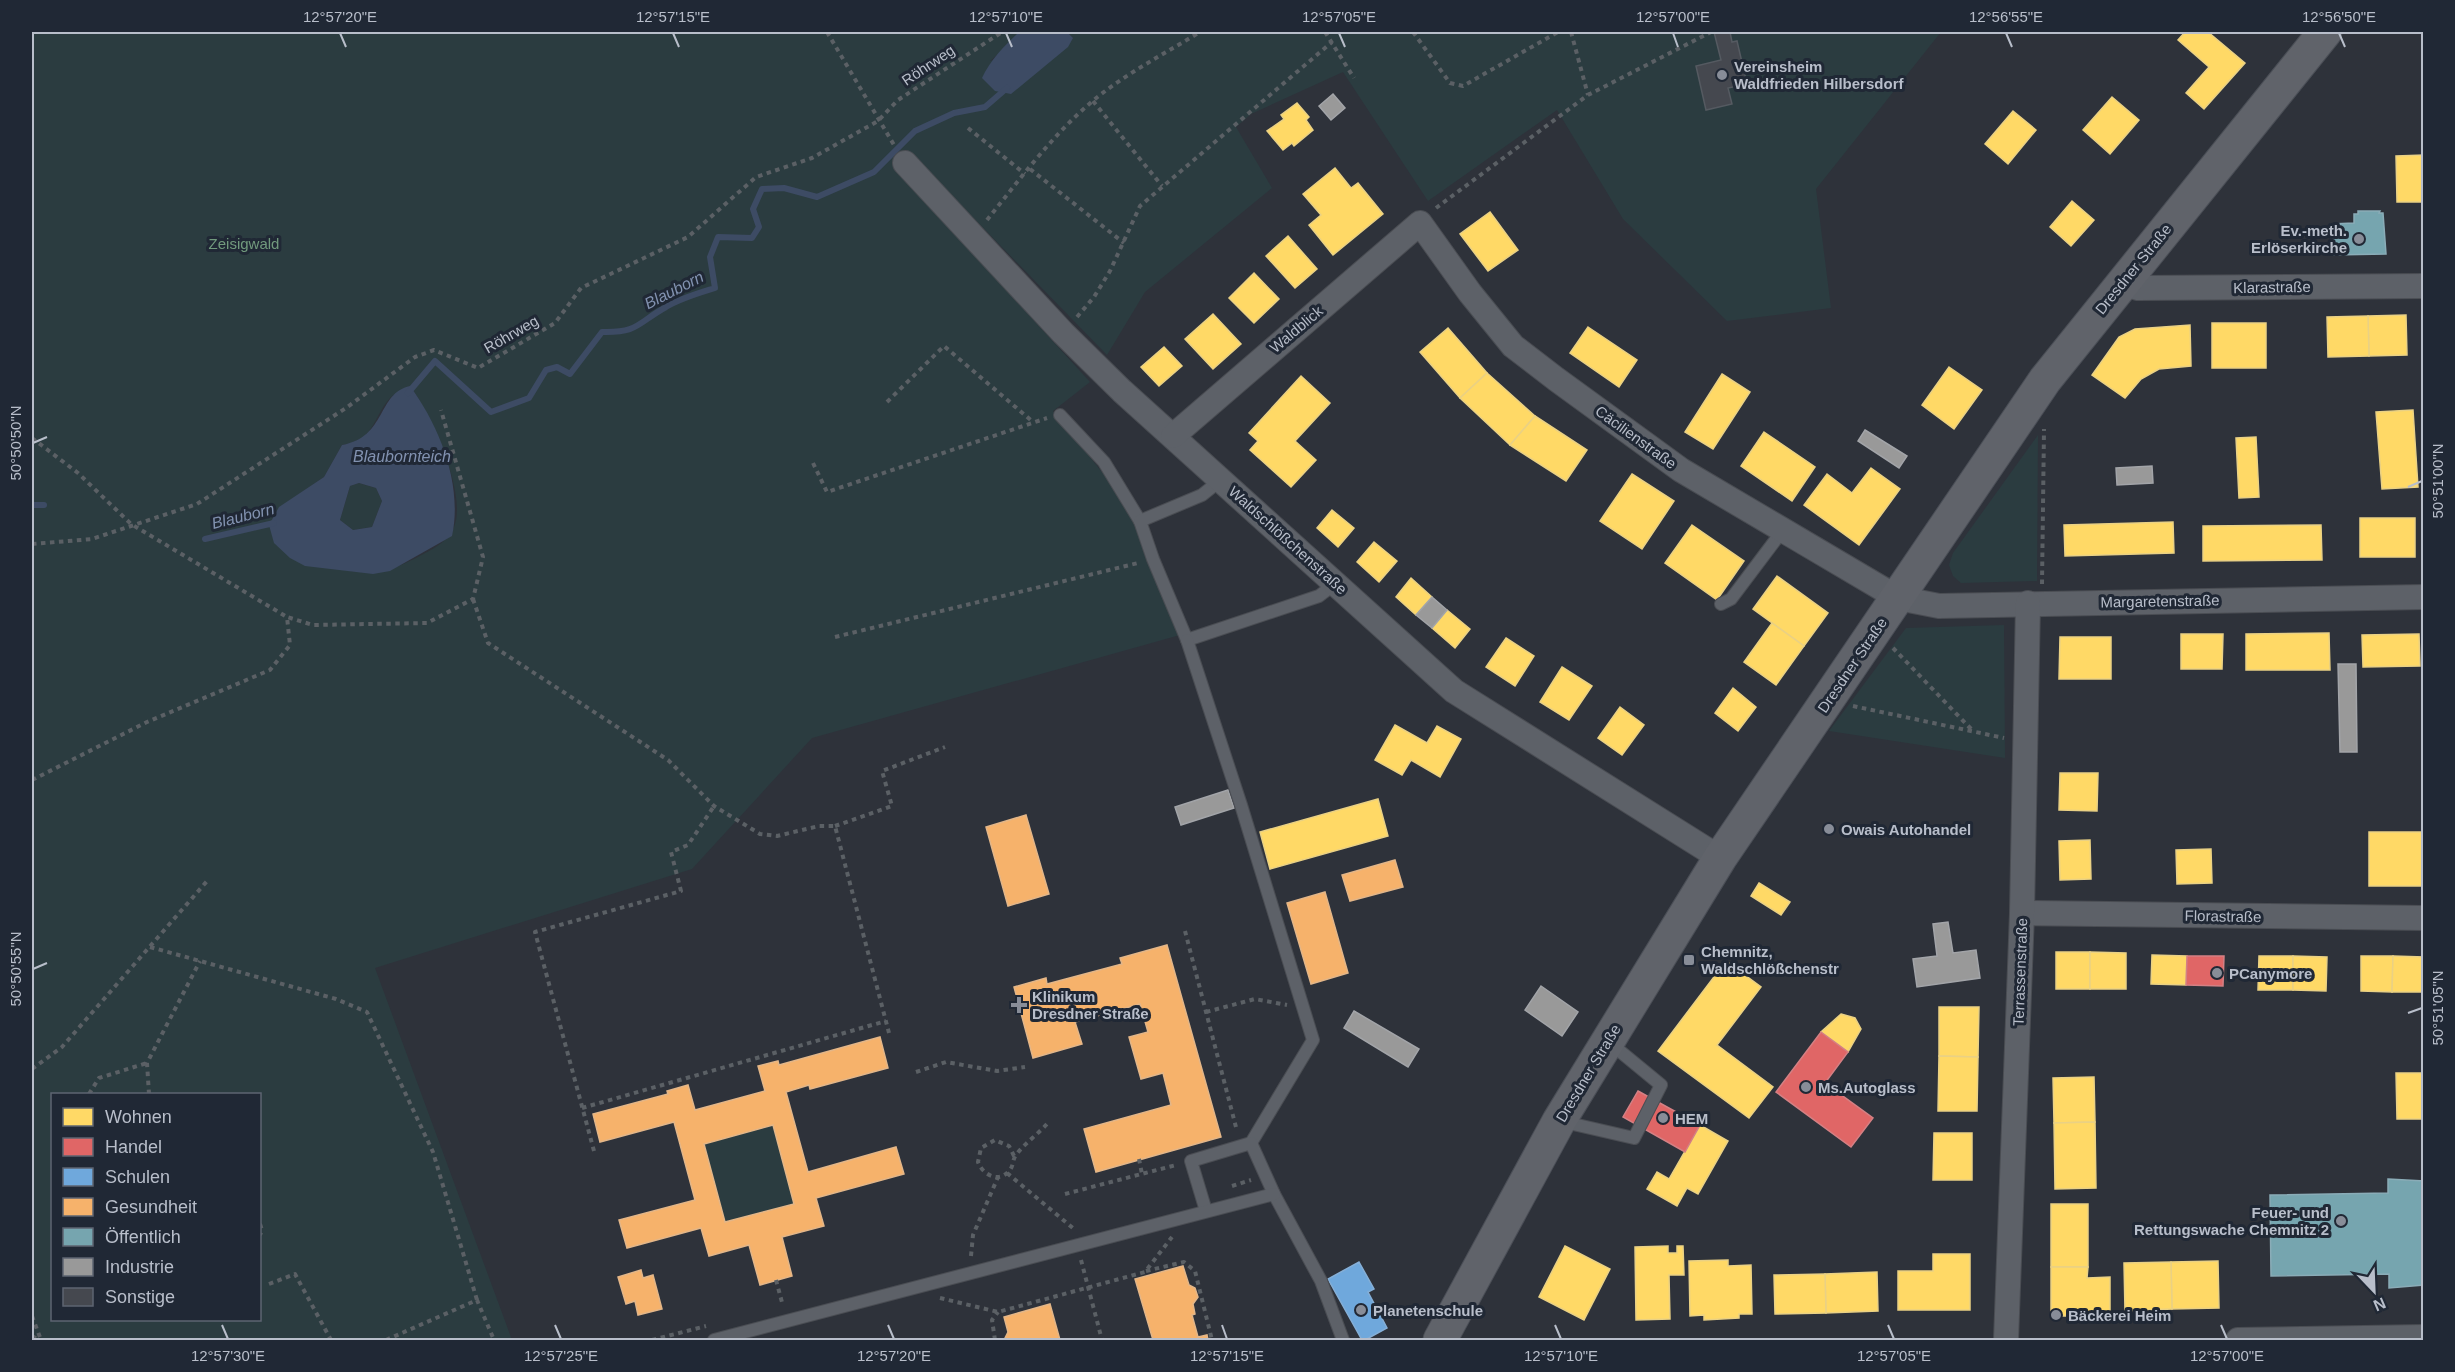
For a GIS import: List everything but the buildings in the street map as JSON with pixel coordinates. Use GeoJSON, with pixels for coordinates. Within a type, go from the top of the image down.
{"type":"FeatureCollection","features":[{"type":"Feature","properties":{"kind":"main road","name":"Dresdner Straße"},"geometry":{"type":"LineString","coordinates":[[1440,1341],[1559,1121],[1720,858],[2044,380],[2325,32]]}},
{"type":"Feature","properties":{"kind":"street","name":"Waldschlößchenstraße"},"geometry":{"type":"LineString","coordinates":[[905,163],[1063,333],[1454,691],[1720,858]]}},
{"type":"Feature","properties":{"kind":"street","name":"Waldblick"},"geometry":{"type":"LineString","coordinates":[[1173,436],[1420,223]]}},
{"type":"Feature","properties":{"kind":"street","name":"Cäcilienstraße"},"geometry":{"type":"LineString","coordinates":[[1420,223],[1470,293],[1513,346],[1681,470],[1898,598]]}},
{"type":"Feature","properties":{"kind":"street","name":"Klarastraße"},"geometry":{"type":"LineString","coordinates":[[2121,283],[2138,288],[2424,286]]}},
{"type":"Feature","properties":{"kind":"street","name":"Margaretenstraße"},"geometry":{"type":"LineString","coordinates":[[1898,598],[1939,606],[2424,597]]}},
{"type":"Feature","properties":{"kind":"street","name":"Terrassenstraße"},"geometry":{"type":"LineString","coordinates":[[2006,1341],[2022,913],[2025,742],[2035,603]]}},
{"type":"Feature","properties":{"kind":"street","name":"Florastraße"},"geometry":{"type":"LineString","coordinates":[[2022,913],[2424,918]]}},
{"type":"Feature","properties":{"kind":"street"},"geometry":{"type":"LineString","coordinates":[[2238,1341],[2424,1337]]}},
{"type":"Feature","properties":{"kind":"lane"},"geometry":{"type":"LineString","coordinates":[[1060,415],[1104,462],[1140,520],[1153,559],[1187,640],[1242,805],[1313,1040],[1246,1145],[1191,1161],[1206,1211]]}},
{"type":"Feature","properties":{"kind":"lane"},"geometry":{"type":"LineString","coordinates":[[1140,520],[1202,495],[1222,479]]}},
{"type":"Feature","properties":{"kind":"lane"},"geometry":{"type":"LineString","coordinates":[[1721,604],[1731,599],[1783,530]]}},
{"type":"Feature","properties":{"kind":"lane"},"geometry":{"type":"LineString","coordinates":[[1187,640],[1319,596],[1336,583]]}},
{"type":"Feature","properties":{"kind":"lane"},"geometry":{"type":"LineString","coordinates":[[1559,1121],[1634,1138],[1661,1085],[1608,1041]]}},
{"type":"Feature","properties":{"kind":"lane"},"geometry":{"type":"LineString","coordinates":[[1246,1145],[1321,1281],[1343,1341]]}},
{"type":"Feature","properties":{"kind":"lane"},"geometry":{"type":"LineString","coordinates":[[714,1341],[916,1286],[1274,1194]]}},
{"type":"Feature","properties":{"kind":"path"},"geometry":{"type":"LineString","coordinates":[[827,32],[905,163]]}},
{"type":"Feature","properties":{"kind":"path","name":"Röhrweg"},"geometry":{"type":"LineString","coordinates":[[32,544],[92,539],[131,524],[197,504],[346,408],[415,357],[434,350],[478,368],[555,323],[581,288],[688,237],[756,177],[812,158],[878,121],[898,100],[1002,32]]}},
{"type":"Feature","properties":{"kind":"path"},"geometry":{"type":"LineString","coordinates":[[973,237],[1025,174],[1093,100],[1134,70],[1200,32]]}},
{"type":"Feature","properties":{"kind":"path"},"geometry":{"type":"LineString","coordinates":[[1325,32],[1353,78]]}},
{"type":"Feature","properties":{"kind":"path"},"geometry":{"type":"LineString","coordinates":[[1413,32],[1450,83],[1463,86],[1558,32]]}},
{"type":"Feature","properties":{"kind":"path"},"geometry":{"type":"LineString","coordinates":[[1571,32],[1588,95]]}},
{"type":"Feature","properties":{"kind":"path"},"geometry":{"type":"LineString","coordinates":[[1420,223],[1446,199],[1588,95],[1711,32]]}},
{"type":"Feature","properties":{"kind":"path"},"geometry":{"type":"LineString","coordinates":[[1063,333],[1094,297],[1125,243],[1140,206],[1332,42]]}},
{"type":"Feature","properties":{"kind":"path"},"geometry":{"type":"LineString","coordinates":[[1093,100],[1162,186]]}},
{"type":"Feature","properties":{"kind":"path"},"geometry":{"type":"LineString","coordinates":[[968,128],[1025,174]]}},
{"type":"Feature","properties":{"kind":"path"},"geometry":{"type":"LineString","coordinates":[[1030,169],[1125,243]]}},
{"type":"Feature","properties":{"kind":"path"},"geometry":{"type":"LineString","coordinates":[[887,402],[944,346],[1033,422]]}},
{"type":"Feature","properties":{"kind":"path"},"geometry":{"type":"LineString","coordinates":[[441,410],[483,556],[473,599],[488,643],[668,760],[714,806],[760,834],[777,836],[819,826],[835,826],[892,806],[882,771],[945,747]]}},
{"type":"Feature","properties":{"kind":"path"},"geometry":{"type":"LineString","coordinates":[[813,463],[827,492],[1033,422],[1060,415]]}},
{"type":"Feature","properties":{"kind":"path"},"geometry":{"type":"LineString","coordinates":[[2035,603],[2044,427]]}},
{"type":"Feature","properties":{"kind":"path"},"geometry":{"type":"LineString","coordinates":[[32,438],[78,473],[131,524],[286,617],[313,626],[427,623],[473,599]]}},
{"type":"Feature","properties":{"kind":"path"},"geometry":{"type":"LineString","coordinates":[[835,637],[1153,559]]}},
{"type":"Feature","properties":{"kind":"path"},"geometry":{"type":"LineString","coordinates":[[32,780],[147,722],[270,670],[290,645],[286,617]]}},
{"type":"Feature","properties":{"kind":"path"},"geometry":{"type":"LineString","coordinates":[[1875,630],[1974,731]]}},
{"type":"Feature","properties":{"kind":"path"},"geometry":{"type":"LineString","coordinates":[[1827,701],[2025,742]]}},
{"type":"Feature","properties":{"kind":"path"},"geometry":{"type":"LineString","coordinates":[[594,1151],[535,932],[681,891],[671,852],[688,845],[714,806]]}},
{"type":"Feature","properties":{"kind":"path"},"geometry":{"type":"LineString","coordinates":[[835,826],[889,1033]]}},
{"type":"Feature","properties":{"kind":"path"},"geometry":{"type":"LineString","coordinates":[[32,1069],[62,1047],[208,880]]}},
{"type":"Feature","properties":{"kind":"path"},"geometry":{"type":"LineString","coordinates":[[1185,931],[1206,1012],[1246,1145]]}},
{"type":"Feature","properties":{"kind":"path"},"geometry":{"type":"LineString","coordinates":[[150,947],[336,999],[367,1012],[433,1152],[477,1300],[494,1341]]}},
{"type":"Feature","properties":{"kind":"path"},"geometry":{"type":"LineString","coordinates":[[150,1093],[147,1063],[200,961]]}},
{"type":"Feature","properties":{"kind":"path"},"geometry":{"type":"LineString","coordinates":[[1206,1012],[1255,999],[1303,1008]]}},
{"type":"Feature","properties":{"kind":"path"},"geometry":{"type":"LineString","coordinates":[[582,1108],[886,1021]]}},
{"type":"Feature","properties":{"kind":"path"},"geometry":{"type":"LineString","coordinates":[[916,1072],[946,1062],[997,1071],[1025,1067]]}},
{"type":"Feature","properties":{"kind":"path"},"geometry":{"type":"LineString","coordinates":[[90,1093],[99,1078],[147,1063]]}},
{"type":"Feature","properties":{"kind":"path"},"geometry":{"type":"LineString","coordinates":[[1014,1156],[1047,1124]]}},
{"type":"Feature","properties":{"kind":"path"},"geometry":{"type":"LineString","coordinates":[[971,1257],[973,1235],[992,1187],[998,1177],[1007,1173],[1014,1164],[1014,1156],[1009,1146],[1001,1141],[988,1142],[978,1153],[979,1166],[985,1173],[998,1177]]}},
{"type":"Feature","properties":{"kind":"path"},"geometry":{"type":"LineString","coordinates":[[1139,1159],[1143,1174]]}},
{"type":"Feature","properties":{"kind":"path"},"geometry":{"type":"LineString","coordinates":[[1065,1194],[1191,1161]]}},
{"type":"Feature","properties":{"kind":"path"},"geometry":{"type":"LineString","coordinates":[[1007,1173],[1074,1229]]}},
{"type":"Feature","properties":{"kind":"path"},"geometry":{"type":"LineString","coordinates":[[1145,1272],[1185,1216]]}},
{"type":"Feature","properties":{"kind":"path"},"geometry":{"type":"LineString","coordinates":[[1077,1245],[1102,1341]]}},
{"type":"Feature","properties":{"kind":"path"},"geometry":{"type":"LineString","coordinates":[[916,1286],[931,1296],[998,1312],[1087,1286],[1184,1262],[1195,1270],[1212,1341]]}},
{"type":"Feature","properties":{"kind":"path"},"geometry":{"type":"LineString","coordinates":[[269,1284],[295,1274],[331,1341]]}},
{"type":"Feature","properties":{"kind":"path"},"geometry":{"type":"LineString","coordinates":[[776,1280],[787,1321]]}},
{"type":"Feature","properties":{"kind":"path"},"geometry":{"type":"LineString","coordinates":[[387,1341],[477,1300]]}},
{"type":"Feature","properties":{"kind":"path"},"geometry":{"type":"LineString","coordinates":[[994,1341],[992,1320],[998,1312]]}},
{"type":"Feature","properties":{"kind":"path"},"geometry":{"type":"LineString","coordinates":[[32,1316],[40,1341]]}},
{"type":"Feature","properties":{"kind":"path"},"geometry":{"type":"LineString","coordinates":[[32,1336],[40,1341]]}},
{"type":"Feature","properties":{"kind":"green space","name":"Zeisigwald"},"geometry":{"type":"Polygon","coordinates":[[[32,32],[1019,32],[1009,45],[990,61],[1073,38],[1067,32],[1941,32],[1816,189],[1831,308],[1727,321],[1623,219],[1557,110],[1428,201],[1343,72],[1251,114],[1236,127],[1272,188],[1145,292],[1107,355],[918,161],[905,179],[1090,382],[1053,411],[1114,487],[1135,526],[1180,635],[812,738],[692,869],[375,968],[512,1340],[32,1340],[32,32]],[[410,386],[390,398],[367,433],[353,442],[342,445],[324,477],[280,507],[333,568],[376,572],[394,568],[438,546],[454,527],[457,513],[452,475],[445,454],[410,386]]]}},
{"type":"Feature","properties":{"kind":"green space"},"geometry":{"type":"Polygon","coordinates":[[[2038,435],[2037,581],[1961,583],[1953,576],[1949,565],[1953,553],[2038,435]]]}},
{"type":"Feature","properties":{"kind":"green space"},"geometry":{"type":"Polygon","coordinates":[[[359,483],[376,488],[382,501],[372,527],[353,530],[340,520],[350,486],[359,483]]]}},
{"type":"Feature","properties":{"kind":"green space"},"geometry":{"type":"Polygon","coordinates":[[[2004,625],[2005,758],[1829,731],[1906,628],[2004,625]]]}},
{"type":"Feature","properties":{"kind":"green space"},"geometry":{"type":"Polygon","coordinates":[[[773,1125],[794,1204],[725,1222],[704,1144],[773,1125]]]}},
{"type":"Feature","properties":{"kind":"water"},"geometry":{"type":"Polygon","coordinates":[[[1019,32],[1067,32],[1073,38],[1068,47],[1011,94],[995,91],[982,78],[994,59],[1019,32]]]}},
{"type":"Feature","properties":{"kind":"water","name":"Blaubornteich"},"geometry":{"type":"Polygon","coordinates":[[[410,386],[431,420],[446,457],[454,497],[455,517],[452,536],[390,571],[373,574],[305,566],[290,558],[274,543],[269,525],[279,507],[324,477],[342,445],[367,433],[399,390],[410,386]],[[359,483],[350,486],[340,520],[353,530],[372,527],[382,501],[376,488],[359,483]]]}},
{"type":"Feature","properties":{"kind":"waterway","name":"Blauborn"},"geometry":{"type":"LineString","coordinates":[[408,393],[435,361],[491,412],[529,398],[546,370],[557,367],[570,374],[602,332],[631,329],[672,304],[715,288],[710,257],[718,237],[752,238],[759,227],[753,209],[762,189],[784,188],[817,197],[874,172],[915,131],[954,113],[985,107],[1007,88]]}},
{"type":"Feature","properties":{"kind":"waterway","name":"Blauborn"},"geometry":{"type":"LineString","coordinates":[[32,505],[44,505]]}},
{"type":"Feature","properties":{"kind":"waterway","name":"Blauborn"},"geometry":{"type":"LineString","coordinates":[[205,539],[274,523]]}},
{"type":"Feature","properties":{"kind":"place","name":"Vereinsheim Waldfrieden Hilbersdorf"},"geometry":{"type":"Point","coordinates":[1722,75]}},
{"type":"Feature","properties":{"kind":"place","name":"Ev.-meth. Erlöserkirche"},"geometry":{"type":"Point","coordinates":[2359,239]}},
{"type":"Feature","properties":{"kind":"place","name":"Owais Autohandel"},"geometry":{"type":"Point","coordinates":[1829,829]}},
{"type":"Feature","properties":{"kind":"place","name":"Chemnitz, Waldschlößchenstr"},"geometry":{"type":"Point","coordinates":[1689,960]}},
{"type":"Feature","properties":{"kind":"place","name":"PCanymore"},"geometry":{"type":"Point","coordinates":[2217,973]}},
{"type":"Feature","properties":{"kind":"place","name":"Klinikum Dresdner Straße"},"geometry":{"type":"Point","coordinates":[1019,1005]}},
{"type":"Feature","properties":{"kind":"place","name":"Ms.Autoglass"},"geometry":{"type":"Point","coordinates":[1806,1087]}},
{"type":"Feature","properties":{"kind":"place","name":"HEM"},"geometry":{"type":"Point","coordinates":[1663,1118]}},
{"type":"Feature","properties":{"kind":"place","name":"Feuer- und Rettungswache Chemnitz 2"},"geometry":{"type":"Point","coordinates":[2341,1221]}},
{"type":"Feature","properties":{"kind":"place","name":"Planetenschule"},"geometry":{"type":"Point","coordinates":[1361,1310]}},
{"type":"Feature","properties":{"kind":"place","name":"Bäckerei Heim"},"geometry":{"type":"Point","coordinates":[2056,1315]}}]}
